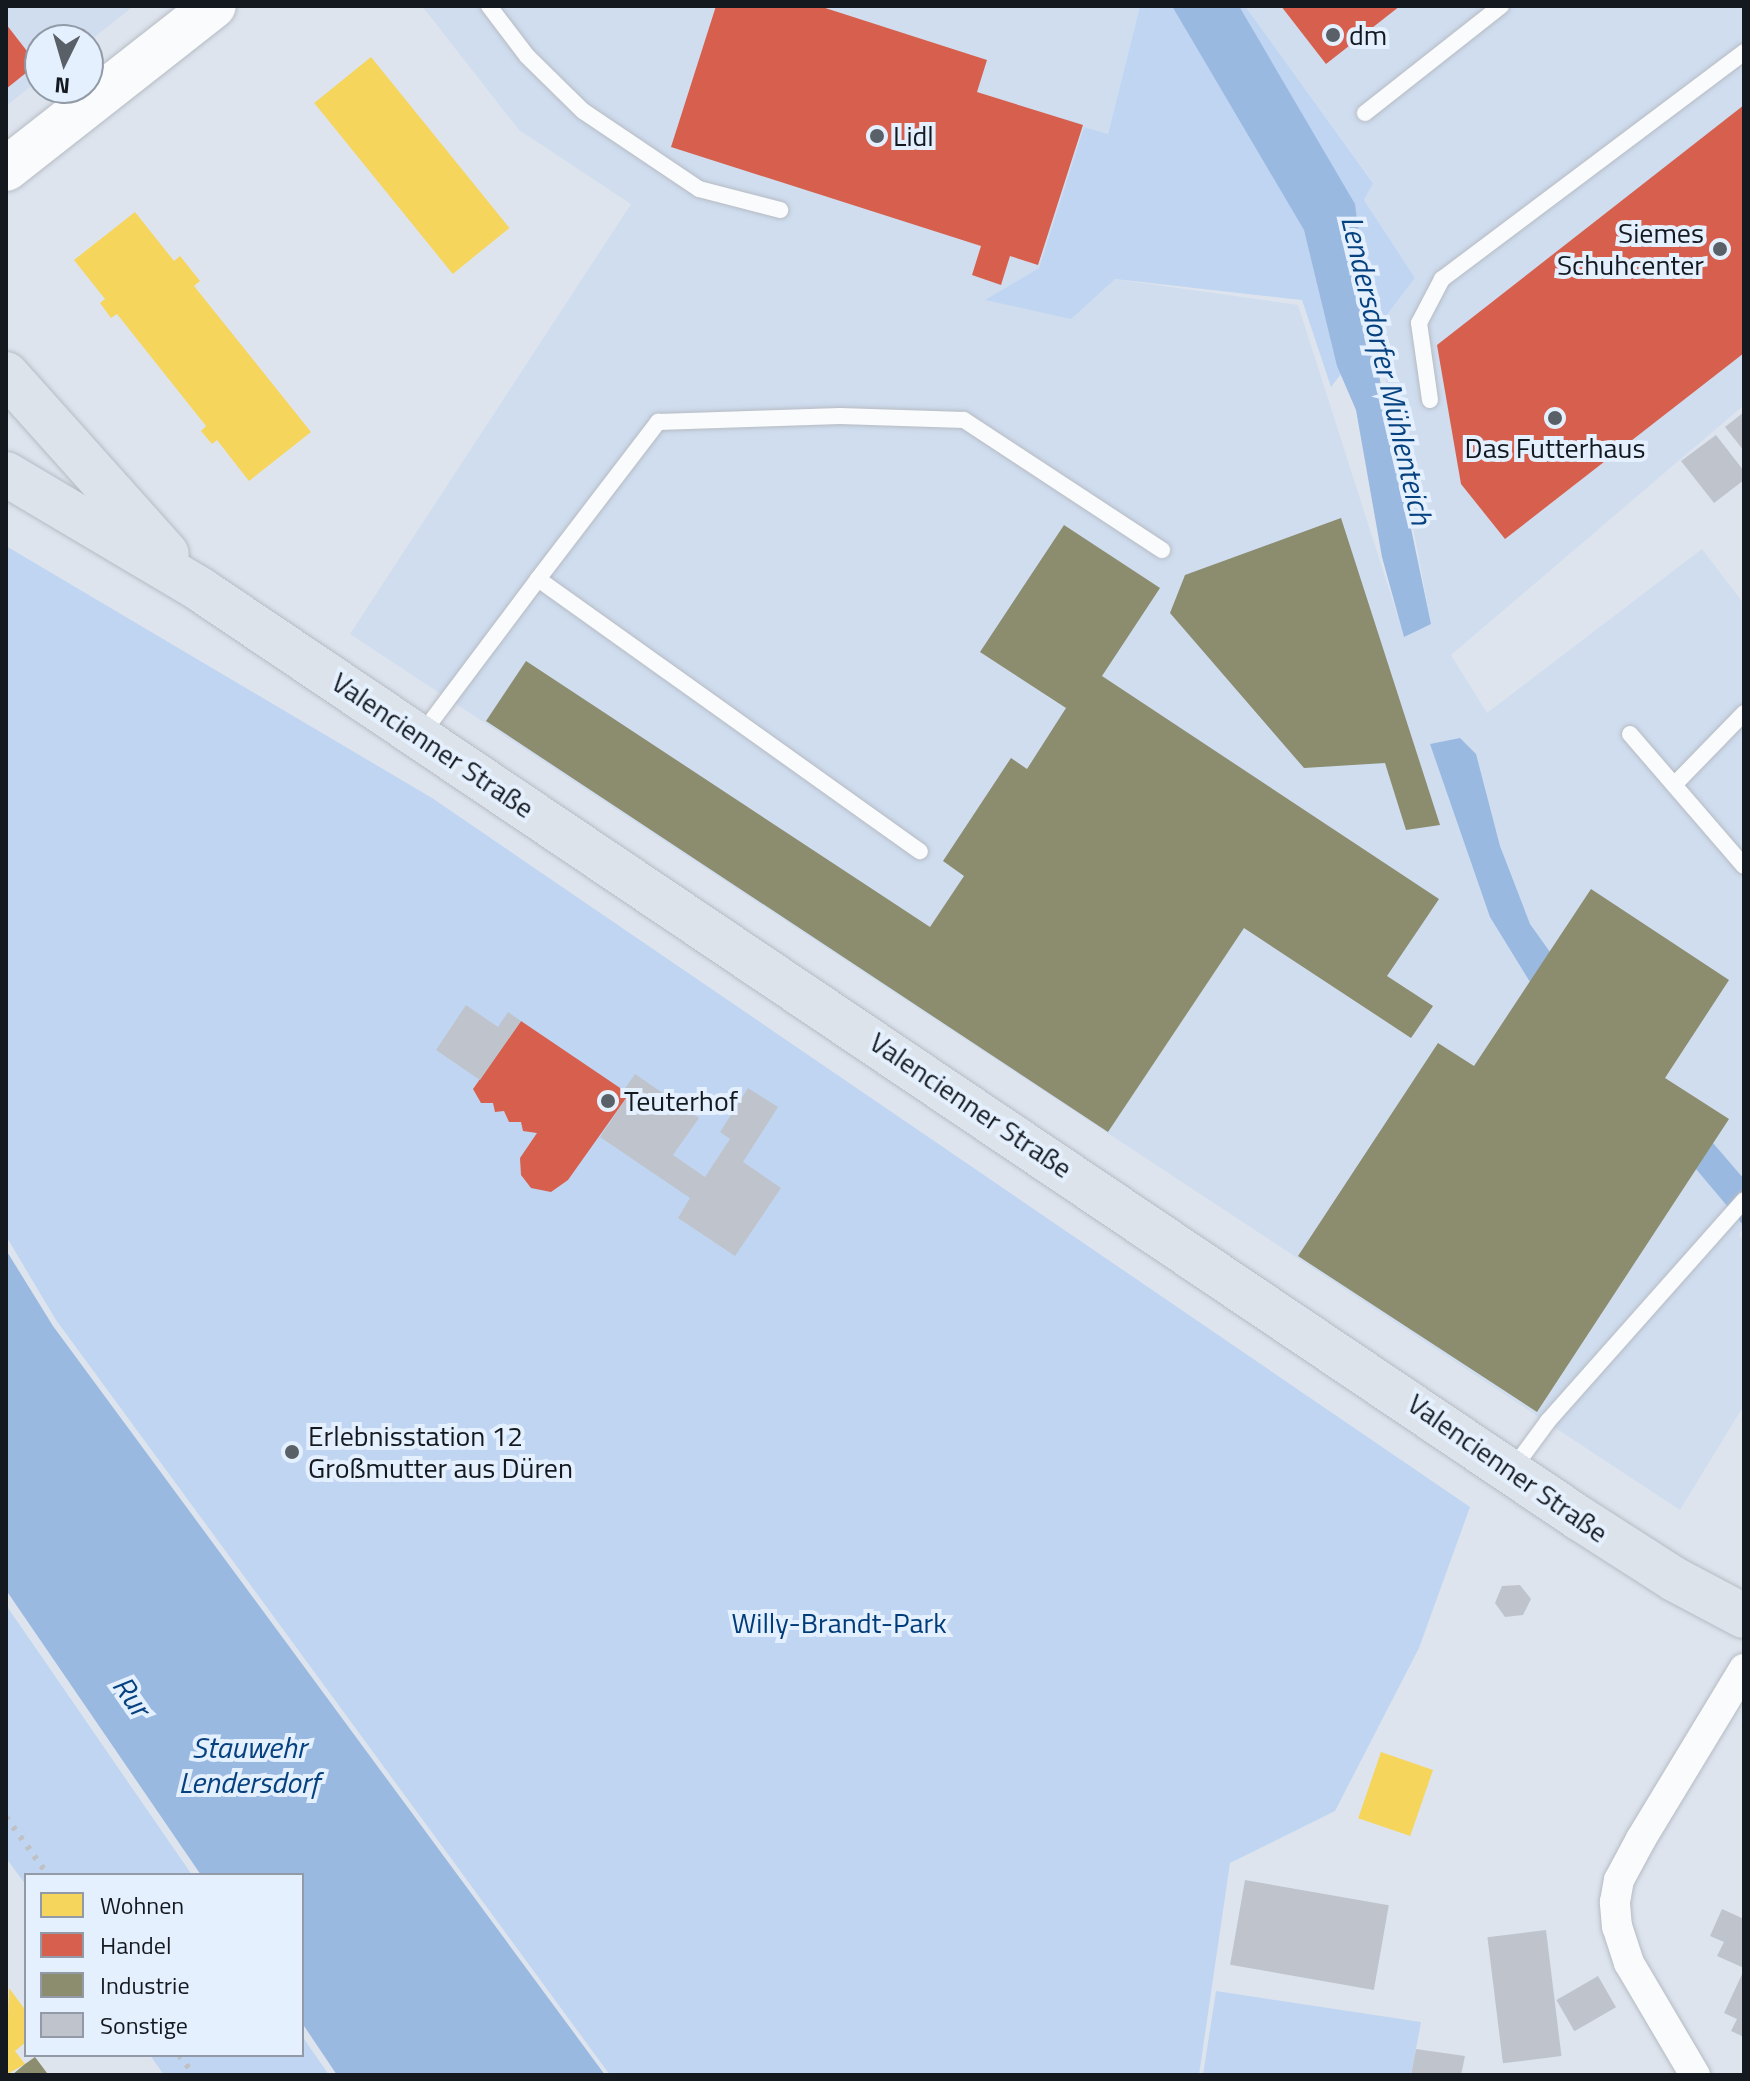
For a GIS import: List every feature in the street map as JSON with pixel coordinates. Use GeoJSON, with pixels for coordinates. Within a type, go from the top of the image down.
{"type":"FeatureCollection","features":[{"type":"Feature","properties":{"kind":"main road","name":"Valencienner Straße"},"geometry":{"type":"LineString","coordinates":[[10,391],[201,590]]}},
{"type":"Feature","properties":{"kind":"main road","name":"Valencienner Straße"},"geometry":{"type":"LineString","coordinates":[[6,474],[201,590],[1511,1471],[1674,1579],[1744,1616]]}},
{"type":"Feature","properties":{"kind":"street"},"geometry":{"type":"LineString","coordinates":[[6,169],[195,12]]}},
{"type":"Feature","properties":{"kind":"street"},"geometry":{"type":"LineString","coordinates":[[1695,2075],[1629,1963],[1617,1927],[1615,1902],[1619,1880],[1641,1839],[1744,1669]]}},
{"type":"Feature","properties":{"kind":"lane"},"geometry":{"type":"LineString","coordinates":[[489,6],[527,56],[583,111],[699,189],[780,210]]}},
{"type":"Feature","properties":{"kind":"lane"},"geometry":{"type":"LineString","coordinates":[[1365,113],[1501,6]]}},
{"type":"Feature","properties":{"kind":"lane"},"geometry":{"type":"LineString","coordinates":[[1430,400],[1419,323],[1442,279],[1744,52]]}},
{"type":"Feature","properties":{"kind":"lane"},"geometry":{"type":"LineString","coordinates":[[420,736],[658,422],[840,416],[964,420],[1162,550]]}},
{"type":"Feature","properties":{"kind":"lane"},"geometry":{"type":"LineString","coordinates":[[538,579],[920,851]]}},
{"type":"Feature","properties":{"kind":"lane"},"geometry":{"type":"LineString","coordinates":[[1676,783],[1744,713]]}},
{"type":"Feature","properties":{"kind":"lane"},"geometry":{"type":"LineString","coordinates":[[1630,734],[1676,783],[1744,866]]}},
{"type":"Feature","properties":{"kind":"lane"},"geometry":{"type":"LineString","coordinates":[[1511,1471],[1548,1421],[1720,1223],[1744,1200]]}},
{"type":"Feature","properties":{"kind":"shaded area"},"geometry":{"type":"Polygon","coordinates":[[[6,6],[134,6],[104,29],[104,24],[24,24],[24,92],[6,106],[6,6]]]}},
{"type":"Feature","properties":{"kind":"shaded area"},"geometry":{"type":"Polygon","coordinates":[[[422,6],[1140,6],[1108,134],[1084,127],[1039,268],[986,300],[1071,318],[1114,279],[1298,305],[1404,636],[1431,624],[1376,328],[1415,278],[1364,200],[1373,182],[1245,6],[1744,6],[1744,405],[1451,655],[1487,713],[1702,549],[1744,604],[1744,1228],[1739,1234],[1744,1243],[1744,1405],[1680,1510],[350,634],[631,204],[519,130],[422,6]]]}},
{"type":"Feature","properties":{"kind":"green space"},"geometry":{"type":"Polygon","coordinates":[[[1140,6],[1245,6],[1373,183],[1364,200],[1415,278],[1331,387],[1302,300],[1115,279],[1071,319],[985,300],[1039,268],[1084,127],[1108,134],[1140,6]]]}},
{"type":"Feature","properties":{"kind":"green space","name":"Willy-Brandt-Park"},"geometry":{"type":"Polygon","coordinates":[[[6,546],[432,798],[1470,1507],[1419,1648],[1335,1811],[1230,1863],[1199,2075],[610,2075],[56,1320],[6,1236],[6,546]]]}},
{"type":"Feature","properties":{"kind":"green space"},"geometry":{"type":"Polygon","coordinates":[[[6,1605],[191,1873],[24,1873],[24,1882],[6,1858],[6,1605]]]}},
{"type":"Feature","properties":{"kind":"green space"},"geometry":{"type":"Polygon","coordinates":[[[1216,1991],[1421,2022],[1411,2075],[1203,2075],[1216,1991]]]}},
{"type":"Feature","properties":{"kind":"green space"},"geometry":{"type":"Polygon","coordinates":[[[304,2039],[329,2075],[164,2075],[151,2057],[304,2057],[304,2039]]]}},
{"type":"Feature","properties":{"kind":"water"},"geometry":{"type":"Polygon","coordinates":[[[1172,6],[1239,6],[1355,204],[1374,352],[1431,624],[1404,637],[1382,557],[1356,410],[1337,366],[1304,230],[1172,6]]]}},
{"type":"Feature","properties":{"kind":"water"},"geometry":{"type":"Polygon","coordinates":[[[1460,738],[1476,754],[1500,846],[1530,924],[1550,952],[1530,982],[1490,917],[1430,744],[1460,738]]]}},
{"type":"Feature","properties":{"kind":"water"},"geometry":{"type":"Polygon","coordinates":[[[1713,1143],[1744,1179],[1744,1226],[1696,1169],[1713,1143]]]}},
{"type":"Feature","properties":{"kind":"water","name":"Stauwehr Lendersdorf"},"geometry":{"type":"Polygon","coordinates":[[[6,1250],[53,1326],[605,2075],[337,2075],[304,2026],[304,1873],[200,1873],[6,1590],[6,1250]]]}},
{"type":"Feature","properties":{"kind":"building: Wohnen"},"geometry":{"type":"Polygon","coordinates":[[[371,57],[509,228],[453,274],[314,103],[371,57]]]}},
{"type":"Feature","properties":{"kind":"building: Wohnen"},"geometry":{"type":"Polygon","coordinates":[[[135,212],[174,261],[180,256],[200,281],[194,286],[311,432],[249,481],[217,440],[212,444],[201,431],[206,426],[117,314],[111,318],[100,303],[105,299],[74,260],[135,212]]]}},
{"type":"Feature","properties":{"kind":"building: Wohnen"},"geometry":{"type":"Polygon","coordinates":[[[1381,1752],[1433,1770],[1410,1836],[1358,1818],[1381,1752]]]}},
{"type":"Feature","properties":{"kind":"building: Wohnen"},"geometry":{"type":"Polygon","coordinates":[[[9,1988],[24,2008],[24,2044],[15,2051],[25,2064],[6,2075],[9,1988]]]}},
{"type":"Feature","properties":{"kind":"building: Handel","name":"Lidl"},"geometry":{"type":"Polygon","coordinates":[[[716,6],[819,6],[987,60],[977,92],[1083,125],[1038,265],[1010,256],[1001,285],[972,275],[981,246],[671,147],[716,6]]]}},
{"type":"Feature","properties":{"kind":"building: Handel","name":"dm"},"geometry":{"type":"Polygon","coordinates":[[[1281,6],[1400,6],[1326,64],[1281,6]]]}},
{"type":"Feature","properties":{"kind":"building: Handel"},"geometry":{"type":"Polygon","coordinates":[[[6,24],[24,47],[24,74],[6,89],[6,24]]]}},
{"type":"Feature","properties":{"kind":"building: Handel","name":"Das Futterhaus"},"geometry":{"type":"Polygon","coordinates":[[[1744,105],[1744,353],[1505,539],[1461,484],[1437,345],[1744,105]]]}},
{"type":"Feature","properties":{"kind":"building: Handel"},"geometry":{"type":"Polygon","coordinates":[[[521,1021],[629,1094],[568,1180],[551,1192],[531,1188],[521,1175],[520,1158],[537,1133],[523,1131],[521,1122],[509,1122],[504,1111],[495,1112],[493,1103],[481,1103],[473,1089],[521,1021]]]}},
{"type":"Feature","properties":{"kind":"building: Industrie"},"geometry":{"type":"Polygon","coordinates":[[[1341,518],[1440,825],[1406,830],[1385,763],[1304,768],[1170,613],[1185,575],[1341,518]]]}},
{"type":"Feature","properties":{"kind":"building: Industrie"},"geometry":{"type":"Polygon","coordinates":[[[1064,525],[1160,588],[1102,676],[1439,899],[1387,976],[1433,1006],[1411,1038],[1244,928],[1108,1132],[486,721],[526,661],[930,927],[964,876],[943,861],[1011,758],[1027,769],[1066,708],[980,652],[1064,525]]]}},
{"type":"Feature","properties":{"kind":"building: Industrie"},"geometry":{"type":"Polygon","coordinates":[[[1591,889],[1729,980],[1665,1078],[1729,1119],[1537,1412],[1298,1256],[1438,1043],[1474,1066],[1591,889]]]}},
{"type":"Feature","properties":{"kind":"building: Industrie"},"geometry":{"type":"Polygon","coordinates":[[[35,2057],[47,2073],[12,2075],[25,2064],[35,2057]]]}},
{"type":"Feature","properties":{"kind":"building: Sonstige"},"geometry":{"type":"Polygon","coordinates":[[[1744,412],[1744,451],[1725,427],[1744,412]]]}},
{"type":"Feature","properties":{"kind":"building: Sonstige"},"geometry":{"type":"Polygon","coordinates":[[[1716,435],[1744,471],[1744,480],[1714,503],[1681,461],[1716,435]]]}},
{"type":"Feature","properties":{"kind":"building: Sonstige"},"geometry":{"type":"Polygon","coordinates":[[[466,1005],[498,1027],[508,1012],[521,1021],[480,1080],[436,1050],[466,1005]]]}},
{"type":"Feature","properties":{"kind":"building: Sonstige"},"geometry":{"type":"Polygon","coordinates":[[[635,1074],[699,1118],[673,1155],[705,1177],[730,1139],[720,1132],[748,1088],[778,1107],[743,1162],[781,1188],[735,1256],[678,1218],[690,1198],[600,1137],[629,1094],[624,1090],[635,1074]]]}},
{"type":"Feature","properties":{"kind":"building: Sonstige"},"geometry":{"type":"Polygon","coordinates":[[[1520,1585],[1531,1599],[1523,1615],[1505,1617],[1495,1603],[1502,1586],[1520,1585]]]}},
{"type":"Feature","properties":{"kind":"building: Sonstige"},"geometry":{"type":"Polygon","coordinates":[[[1245,1880],[1389,1905],[1374,1990],[1230,1965],[1245,1880]]]}},
{"type":"Feature","properties":{"kind":"building: Sonstige"},"geometry":{"type":"Polygon","coordinates":[[[1722,1909],[1744,1919],[1744,1968],[1717,1956],[1724,1942],[1710,1936],[1722,1909]]]}},
{"type":"Feature","properties":{"kind":"building: Sonstige"},"geometry":{"type":"Polygon","coordinates":[[[1546,1930],[1561,2056],[1503,2063],[1487,1937],[1546,1930]]]}},
{"type":"Feature","properties":{"kind":"building: Sonstige"},"geometry":{"type":"Polygon","coordinates":[[[1744,1970],[1744,2037],[1731,2031],[1737,2019],[1724,2013],[1744,1970]]]}},
{"type":"Feature","properties":{"kind":"building: Sonstige"},"geometry":{"type":"Polygon","coordinates":[[[1598,1976],[1616,2007],[1574,2031],[1556,2000],[1598,1976]]]}},
{"type":"Feature","properties":{"kind":"building: Sonstige"},"geometry":{"type":"Polygon","coordinates":[[[1416,2049],[1465,2056],[1461,2075],[1411,2075],[1416,2049]]]}},
{"type":"Feature","properties":{"kind":"railway"},"geometry":{"type":"LineString","coordinates":[[6,1817],[47,1873]]}},
{"type":"Feature","properties":{"kind":"railway"},"geometry":{"type":"LineString","coordinates":[[180,2057],[194,2075]]}},
{"type":"Feature","properties":{"kind":"place","name":"dm"},"geometry":{"type":"Point","coordinates":[1333,35]}},
{"type":"Feature","properties":{"kind":"place","name":"Lidl"},"geometry":{"type":"Point","coordinates":[877,136]}},
{"type":"Feature","properties":{"kind":"place","name":"Siemes Schuhcenter"},"geometry":{"type":"Point","coordinates":[1720,249]}},
{"type":"Feature","properties":{"kind":"place","name":"Das Futterhaus"},"geometry":{"type":"Point","coordinates":[1555,418]}},
{"type":"Feature","properties":{"kind":"place","name":"Teuterhof"},"geometry":{"type":"Point","coordinates":[608,1101]}},
{"type":"Feature","properties":{"kind":"place","name":"Erlebnisstation 12 Großmutter aus Düren"},"geometry":{"type":"Point","coordinates":[292,1452]}},
{"type":"Feature","properties":{"kind":"water label","name":"Lendersdorfer Mühlenteich"},"geometry":{"type":"Point","coordinates":[1387,370]}},
{"type":"Feature","properties":{"kind":"water label","name":"Rur"},"geometry":{"type":"Point","coordinates":[132,1696]}}]}
